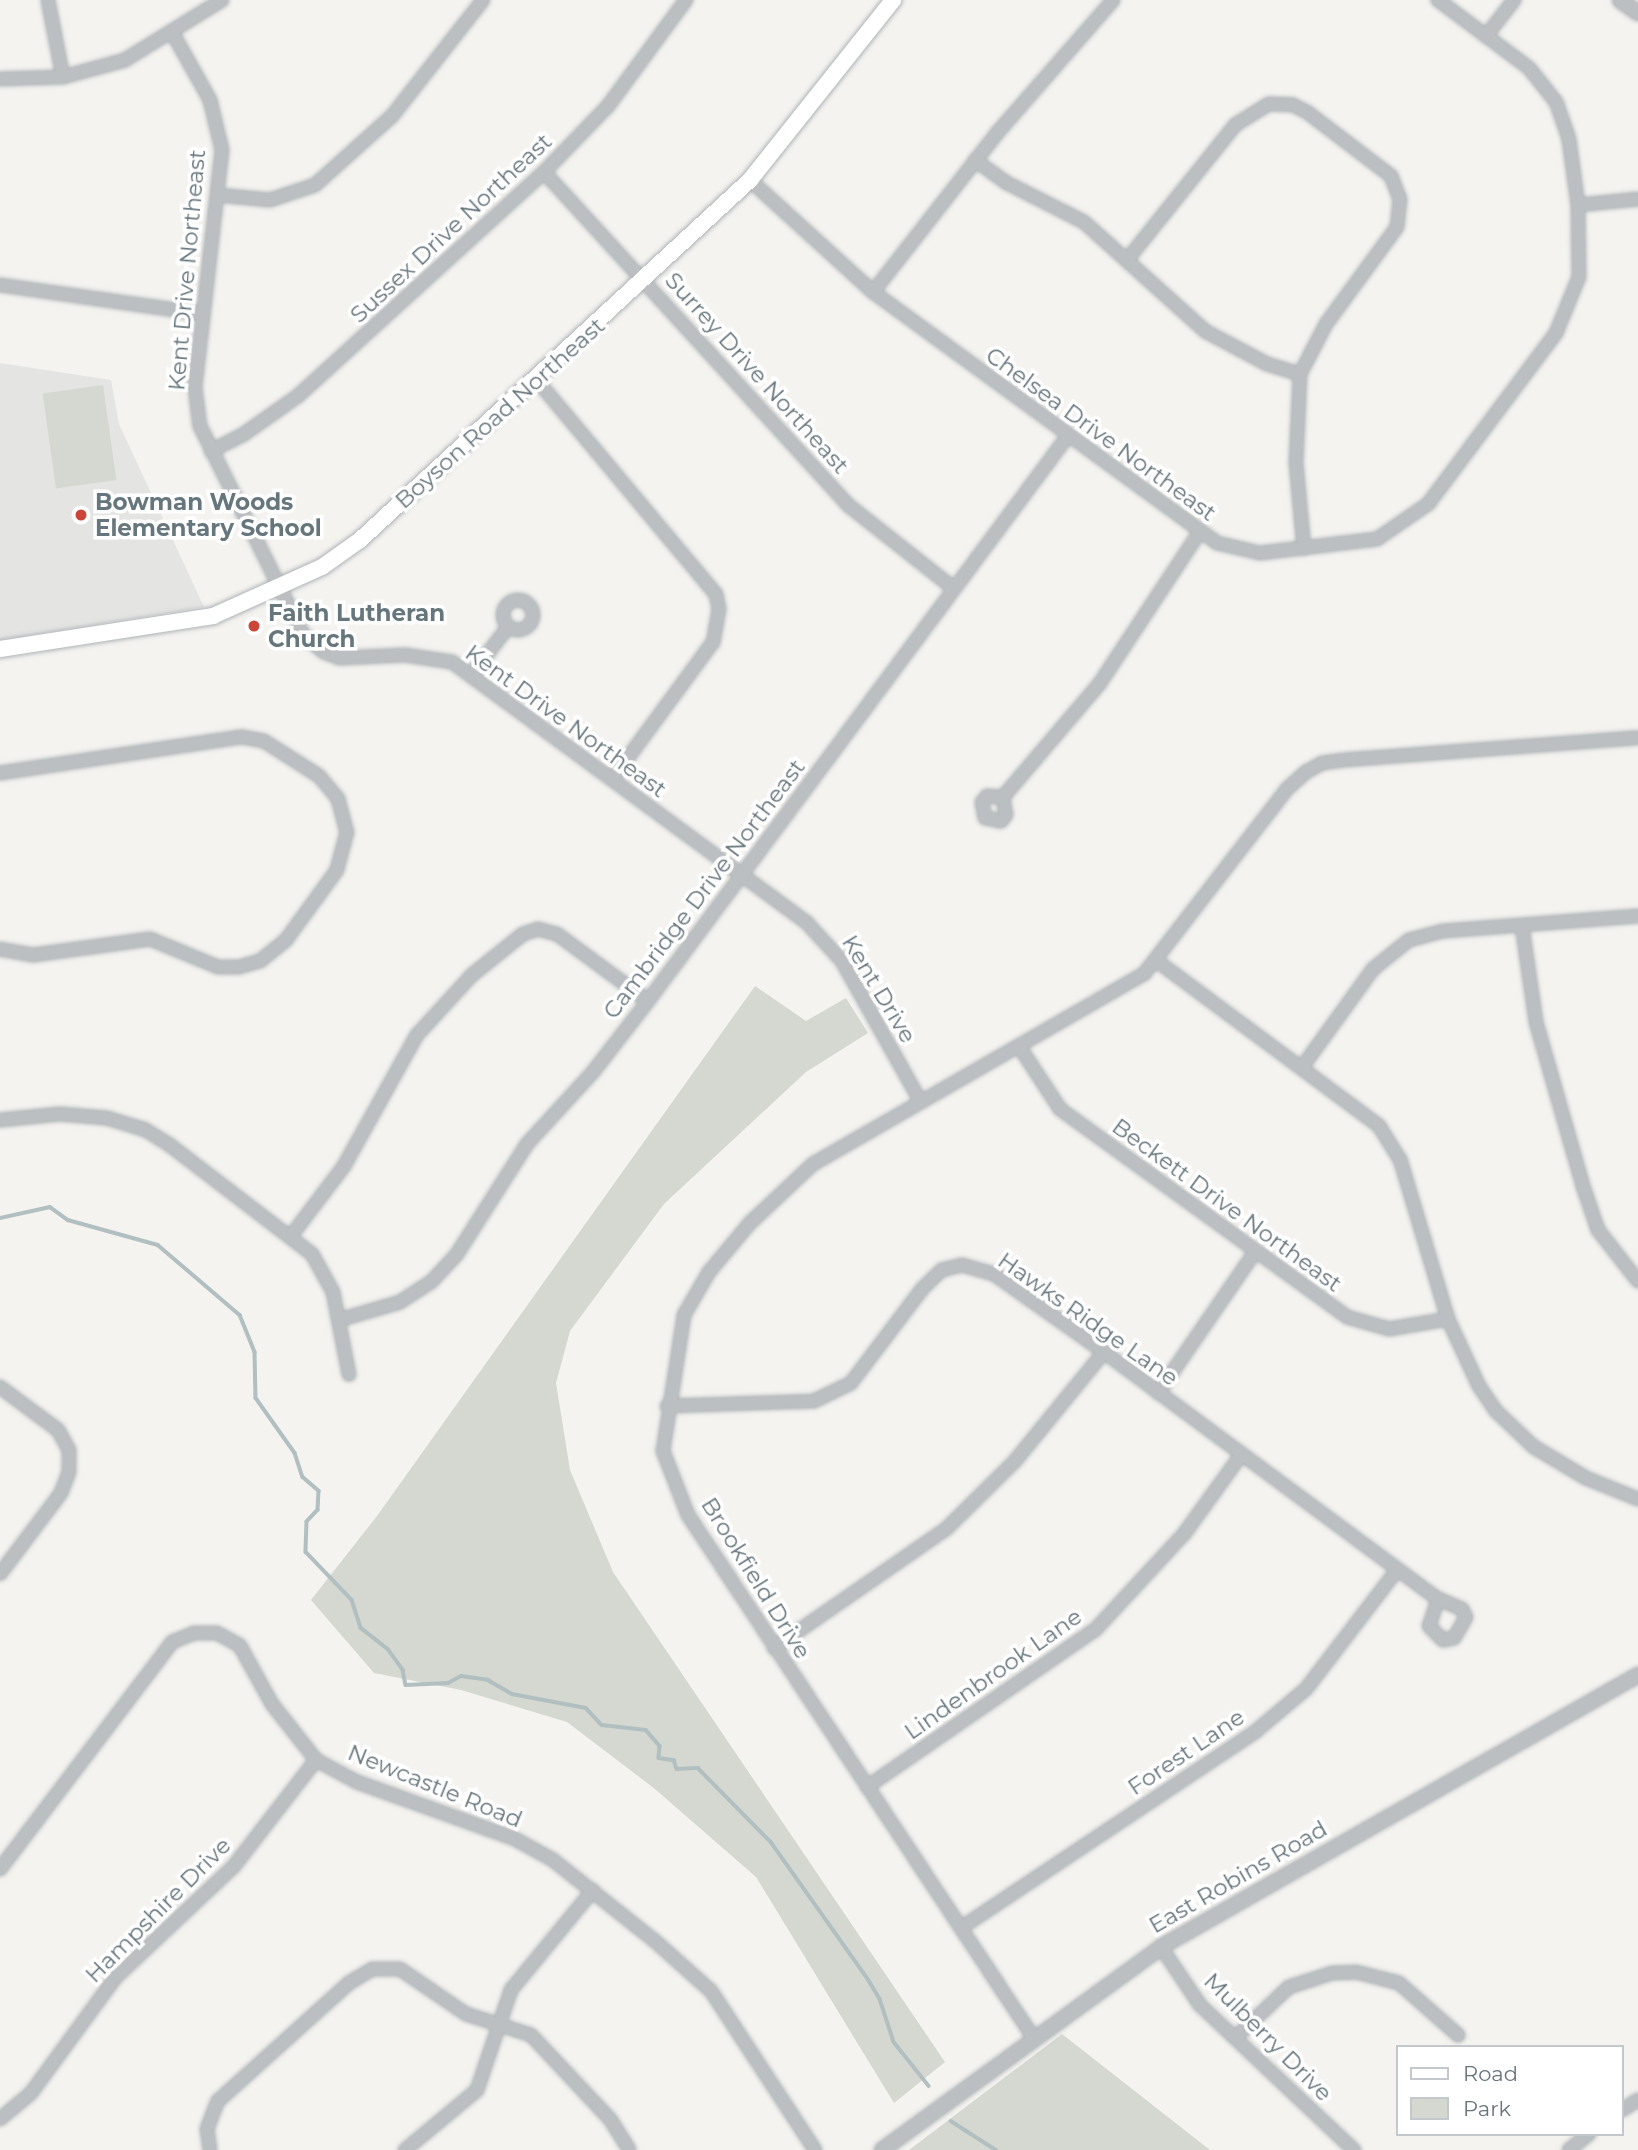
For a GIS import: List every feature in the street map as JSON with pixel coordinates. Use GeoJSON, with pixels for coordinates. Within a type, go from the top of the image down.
{"type":"FeatureCollection","features":[{"type":"Feature","properties":{"kind":"main road","name":"Boyson Road Northeast"},"geometry":{"type":"LineString","coordinates":[[0,649],[212,617],[278,589],[360,540],[645,281],[750,180],[893,0]]}},
{"type":"Feature","properties":{"kind":"street"},"geometry":{"type":"LineString","coordinates":[[48,0],[63,77]]}},
{"type":"Feature","properties":{"kind":"street"},"geometry":{"type":"LineString","coordinates":[[0,79],[63,77],[125,60],[222,0]]}},
{"type":"Feature","properties":{"kind":"street"},"geometry":{"type":"LineString","coordinates":[[218,195],[270,200],[315,185],[392,116],[483,0]]}},
{"type":"Feature","properties":{"kind":"street","name":"Sussex Drive Northeast"},"geometry":{"type":"LineString","coordinates":[[211,451],[244,434],[299,395],[544,172],[608,106],[685,0]]}},
{"type":"Feature","properties":{"kind":"street"},"geometry":{"type":"LineString","coordinates":[[873,292],[975,160],[1112,0]]}},
{"type":"Feature","properties":{"kind":"street","name":"Chelsea Drive Northeast"},"geometry":{"type":"LineString","coordinates":[[750,180],[873,292],[1199,533],[1239,551],[1304,549],[1377,539],[1428,504],[1566,315],[1579,277],[1578,205],[1569,139],[1556,102],[1529,68],[1438,0]]}},
{"type":"Feature","properties":{"kind":"street"},"geometry":{"type":"LineString","coordinates":[[1486,36],[1514,0]]}},
{"type":"Feature","properties":{"kind":"street"},"geometry":{"type":"LineString","coordinates":[[1620,0],[1638,13]]}},
{"type":"Feature","properties":{"kind":"street","name":"Kent Drive Northeast"},"geometry":{"type":"LineString","coordinates":[[172,32],[210,100],[222,150],[195,387],[200,426],[278,589],[303,634],[324,652],[359,660],[435,658],[472,674],[791,912]]}},
{"type":"Feature","properties":{"kind":"street"},"geometry":{"type":"LineString","coordinates":[[1127,260],[1235,125],[1257,108],[1293,105],[1349,141],[1391,176],[1401,211],[1389,243],[1326,324],[1300,374],[1295,439],[1304,549]]}},
{"type":"Feature","properties":{"kind":"street"},"geometry":{"type":"LineString","coordinates":[[975,160],[1007,183],[1084,222],[1205,331],[1267,365],[1300,374]]}},
{"type":"Feature","properties":{"kind":"street","name":"Surrey Drive Northeast"},"geometry":{"type":"LineString","coordinates":[[544,172],[848,505],[953,588]]}},
{"type":"Feature","properties":{"kind":"street"},"geometry":{"type":"LineString","coordinates":[[1578,205],[1638,200]]}},
{"type":"Feature","properties":{"kind":"street"},"geometry":{"type":"LineString","coordinates":[[0,285],[203,314]]}},
{"type":"Feature","properties":{"kind":"street"},"geometry":{"type":"LineString","coordinates":[[536,379],[716,594],[719,609],[713,642],[613,778]]}},
{"type":"Feature","properties":{"kind":"street","name":"Cambridge Drive Northeast"},"geometry":{"type":"LineString","coordinates":[[339,1320],[400,1301],[432,1281],[457,1254],[527,1143],[593,1072],[648,1002],[1066,437]]}},
{"type":"Feature","properties":{"kind":"street"},"geometry":{"type":"LineString","coordinates":[[1003,797],[1100,683],[1199,533]]}},
{"type":"Feature","properties":{"kind":"street"},"geometry":{"type":"LineString","coordinates":[[472,674],[508,627]]}},
{"type":"Feature","properties":{"kind":"street"},"geometry":{"type":"LineString","coordinates":[[0,773],[242,737],[274,746],[318,776],[338,799],[347,832],[337,870],[286,940],[260,961],[239,967],[218,967],[150,939],[33,955],[0,949]]}},
{"type":"Feature","properties":{"kind":"street","name":"Brookfield Drive"},"geometry":{"type":"LineString","coordinates":[[1033,2036],[688,1515],[663,1451],[667,1406],[684,1315],[709,1272],[750,1223],[813,1164],[919,1099],[1128,986],[1157,961],[1287,789],[1322,763],[1638,738]]}},
{"type":"Feature","properties":{"kind":"street","name":"Kent Drive"},"geometry":{"type":"LineString","coordinates":[[791,912],[829,942],[919,1099]]}},
{"type":"Feature","properties":{"kind":"street"},"geometry":{"type":"LineString","coordinates":[[1303,1066],[1373,969],[1409,940],[1443,931],[1638,916]]}},
{"type":"Feature","properties":{"kind":"street"},"geometry":{"type":"LineString","coordinates":[[1522,926],[1536,1022],[1584,1189],[1598,1230],[1638,1281]]}},
{"type":"Feature","properties":{"kind":"street"},"geometry":{"type":"LineString","coordinates":[[291,1236],[344,1166],[417,1035],[472,975],[523,933],[538,929],[557,934],[648,1002]]}},
{"type":"Feature","properties":{"kind":"street"},"geometry":{"type":"LineString","coordinates":[[1157,961],[1359,1107],[1393,1142],[1409,1181],[1448,1319],[1479,1386],[1516,1431],[1561,1466],[1638,1499]]}},
{"type":"Feature","properties":{"kind":"street","name":"Beckett Drive Northeast"},"geometry":{"type":"LineString","coordinates":[[1019,1046],[1060,1109],[1347,1317],[1367,1325],[1410,1328],[1448,1319]]}},
{"type":"Feature","properties":{"kind":"street"},"geometry":{"type":"LineString","coordinates":[[0,1120],[60,1114],[107,1118],[144,1129],[291,1236],[324,1271],[339,1320],[349,1374]]}},
{"type":"Feature","properties":{"kind":"street"},"geometry":{"type":"LineString","coordinates":[[1158,1393],[1255,1252]]}},
{"type":"Feature","properties":{"kind":"street","name":"Hawks Ridge Lane"},"geometry":{"type":"LineString","coordinates":[[667,1406],[814,1401],[851,1382],[922,1289],[942,1270],[962,1265],[994,1274],[1438,1599]]}},
{"type":"Feature","properties":{"kind":"street"},"geometry":{"type":"LineString","coordinates":[[774,1648],[946,1529],[1015,1461],[1104,1352]]}},
{"type":"Feature","properties":{"kind":"street"},"geometry":{"type":"LineString","coordinates":[[0,1388],[58,1430],[69,1450],[69,1472],[61,1493],[0,1574]]}},
{"type":"Feature","properties":{"kind":"street","name":"Lindenbrook Lane"},"geometry":{"type":"LineString","coordinates":[[867,1787],[1095,1630],[1184,1534],[1241,1455]]}},
{"type":"Feature","properties":{"kind":"street","name":"Forest Lane"},"geometry":{"type":"LineString","coordinates":[[961,1928],[1256,1731],[1315,1678],[1397,1570]]}},
{"type":"Feature","properties":{"kind":"street","name":"Newcastle Road"},"geometry":{"type":"LineString","coordinates":[[0,1869],[172,1642],[194,1633],[217,1633],[240,1646],[272,1704],[316,1760],[358,1782],[514,1839],[593,1890],[710,1991],[814,2150]]}},
{"type":"Feature","properties":{"kind":"street","name":"East Robins Road"},"geometry":{"type":"LineString","coordinates":[[882,2150],[1033,2036],[1161,1947],[1638,1675]]}},
{"type":"Feature","properties":{"kind":"street","name":"Hampshire Drive"},"geometry":{"type":"LineString","coordinates":[[0,2119],[31,2093],[116,1977],[234,1866],[316,1760]]}},
{"type":"Feature","properties":{"kind":"street"},"geometry":{"type":"LineString","coordinates":[[405,2150],[477,2090],[511,1990],[593,1890]]}},
{"type":"Feature","properties":{"kind":"street","name":"Mulberry Drive"},"geometry":{"type":"LineString","coordinates":[[1161,1947],[1200,2005],[1354,2150]]}},
{"type":"Feature","properties":{"kind":"street"},"geometry":{"type":"LineString","coordinates":[[209,2150],[207,2129],[218,2101],[349,1983],[372,1969],[400,1969],[466,2014],[531,2035],[549,2051],[610,2119],[629,2150]]}},
{"type":"Feature","properties":{"kind":"street"},"geometry":{"type":"LineString","coordinates":[[1236,2038],[1289,1987],[1332,1973],[1356,1972],[1399,1983],[1458,2035]]}},
{"type":"Feature","properties":{"kind":"street"},"geometry":{"type":"LineString","coordinates":[[1569,2150],[1587,2136]]}},
{"type":"Feature","properties":{"kind":"shaded area","name":"Bowman Woods Elementary School"},"geometry":{"type":"Polygon","coordinates":[[[0,363],[111,380],[119,424],[204,607],[0,640],[0,363]]]}},
{"type":"Feature","properties":{"kind":"green space"},"geometry":{"type":"Polygon","coordinates":[[[103,385],[116,480],[56,489],[43,393],[103,385]]]}},
{"type":"Feature","properties":{"kind":"green space"},"geometry":{"type":"Polygon","coordinates":[[[755,986],[806,1021],[846,998],[868,1033],[806,1072],[664,1204],[570,1331],[556,1383],[570,1470],[613,1572],[945,2062],[894,2103],[756,1877],[655,1789],[567,1722],[461,1690],[374,1673],[311,1600],[377,1516],[755,986]]]}},
{"type":"Feature","properties":{"kind":"green space"},"geometry":{"type":"Polygon","coordinates":[[[1062,2034],[1210,2150],[909,2150],[1062,2034]]]}},
{"type":"Feature","properties":{"kind":"waterway"},"geometry":{"type":"LineString","coordinates":[[0,1218],[50,1207],[68,1220],[158,1245],[240,1315],[255,1352],[256,1398],[295,1453],[303,1477],[319,1491],[318,1510],[307,1522],[306,1552],[352,1600],[361,1628],[388,1649],[403,1670],[406,1685],[448,1683],[461,1676],[488,1680],[512,1694],[586,1708],[602,1725],[646,1730],[660,1746],[659,1758],[674,1760],[677,1769],[698,1768],[771,1842],[868,1979],[880,1999],[894,2042],[929,2086]]}},
{"type":"Feature","properties":{"kind":"waterway"},"geometry":{"type":"LineString","coordinates":[[951,2121],[996,2150]]}},
{"type":"Feature","properties":{"kind":"place","name":"Bowman Woods Elementary School"},"geometry":{"type":"Point","coordinates":[81,515]}},
{"type":"Feature","properties":{"kind":"place","name":"Faith Lutheran Church"},"geometry":{"type":"Point","coordinates":[254,626]}}]}
